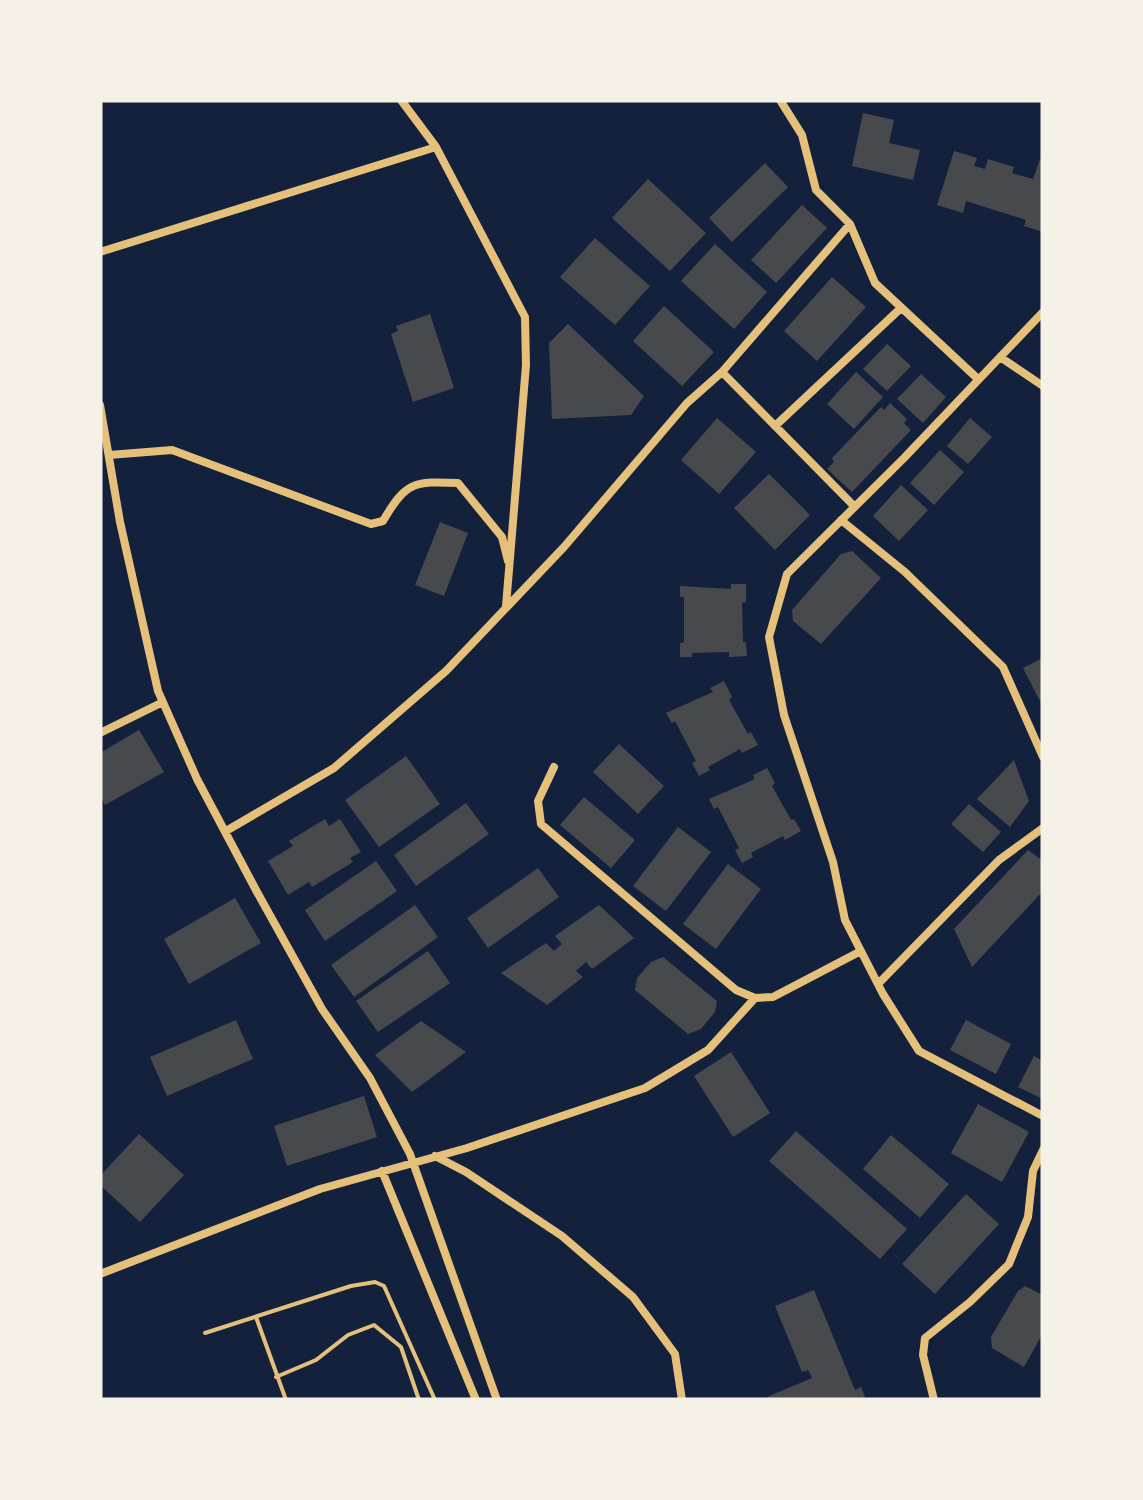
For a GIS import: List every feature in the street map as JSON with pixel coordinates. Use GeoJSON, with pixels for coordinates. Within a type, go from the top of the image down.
{"type":"FeatureCollection","features":[{"type":"Feature","properties":{"kind":"street"},"geometry":{"type":"LineString","coordinates":[[401,100],[436,147],[526,317],[526,365],[506,608]]}},
{"type":"Feature","properties":{"kind":"street"},"geometry":{"type":"LineString","coordinates":[[780,100],[802,135],[816,190],[850,224],[876,283],[978,378]]}},
{"type":"Feature","properties":{"kind":"street"},"geometry":{"type":"LineString","coordinates":[[100,252],[436,147]]}},
{"type":"Feature","properties":{"kind":"street"},"geometry":{"type":"LineString","coordinates":[[226,831],[334,768],[446,671],[564,547],[687,403],[722,372],[850,224]]}},
{"type":"Feature","properties":{"kind":"street"},"geometry":{"type":"LineString","coordinates":[[775,426],[901,308]]}},
{"type":"Feature","properties":{"kind":"street"},"geometry":{"type":"LineString","coordinates":[[1043,312],[787,574],[769,637],[784,715],[832,862],[845,920],[878,984],[920,1051],[1043,1116]]}},
{"type":"Feature","properties":{"kind":"street"},"geometry":{"type":"LineString","coordinates":[[1000,357],[1043,386]]}},
{"type":"Feature","properties":{"kind":"street"},"geometry":{"type":"LineString","coordinates":[[722,372],[854,506]]}},
{"type":"Feature","properties":{"kind":"street"},"geometry":{"type":"LineString","coordinates":[[100,404],[120,522],[163,702],[196,779],[322,1009],[370,1078],[413,1162],[497,1400]]}},
{"type":"Feature","properties":{"kind":"street"},"geometry":{"type":"LineString","coordinates":[[109,455],[172,450],[371,524],[383,521],[400,492],[414,485],[458,484],[502,538],[509,566]]}},
{"type":"Feature","properties":{"kind":"street"},"geometry":{"type":"LineString","coordinates":[[840,520],[905,572],[1004,667],[1043,756]]}},
{"type":"Feature","properties":{"kind":"street"},"geometry":{"type":"LineString","coordinates":[[100,733],[163,702]]}},
{"type":"Feature","properties":{"kind":"street"},"geometry":{"type":"LineString","coordinates":[[554,767],[538,802],[541,824],[736,990],[755,998],[773,997],[861,951]]}},
{"type":"Feature","properties":{"kind":"street"},"geometry":{"type":"LineString","coordinates":[[878,984],[999,860],[1043,828]]}},
{"type":"Feature","properties":{"kind":"street"},"geometry":{"type":"LineString","coordinates":[[100,1274],[320,1189],[645,1088],[708,1050],[755,998]]}},
{"type":"Feature","properties":{"kind":"street"},"geometry":{"type":"LineString","coordinates":[[934,1400],[923,1355],[925,1338],[970,1302],[1008,1264],[1028,1217],[1033,1171],[1043,1150]]}},
{"type":"Feature","properties":{"kind":"street"},"geometry":{"type":"LineString","coordinates":[[435,1156],[562,1236],[633,1297],[675,1354],[682,1400]]}},
{"type":"Feature","properties":{"kind":"street"},"geometry":{"type":"LineString","coordinates":[[382,1171],[476,1400]]}},
{"type":"Feature","properties":{"kind":"lane"},"geometry":{"type":"LineString","coordinates":[[205,1333],[351,1286],[375,1282],[384,1286],[434,1400]]}},
{"type":"Feature","properties":{"kind":"lane"},"geometry":{"type":"LineString","coordinates":[[256,1317],[286,1400]]}},
{"type":"Feature","properties":{"kind":"lane"},"geometry":{"type":"LineString","coordinates":[[276,1377],[316,1360],[348,1334],[374,1325],[401,1347],[419,1400]]}},
{"type":"Feature","properties":{"kind":"building"},"geometry":{"type":"Polygon","coordinates":[[[863,113],[894,120],[889,143],[920,150],[913,180],[852,166],[863,113]]]}},
{"type":"Feature","properties":{"kind":"building"},"geometry":{"type":"Polygon","coordinates":[[[954,151],[977,158],[974,166],[985,169],[988,159],[1014,167],[1012,173],[1033,179],[1040,159],[1043,160],[1043,232],[1024,226],[1026,220],[966,201],[963,213],[937,205],[954,151]]]}},
{"type":"Feature","properties":{"kind":"building"},"geometry":{"type":"Polygon","coordinates":[[[765,163],[788,187],[732,242],[709,218],[765,163]]]}},
{"type":"Feature","properties":{"kind":"building"},"geometry":{"type":"Polygon","coordinates":[[[648,179],[706,233],[670,271],[612,218],[648,179]]]}},
{"type":"Feature","properties":{"kind":"building"},"geometry":{"type":"Polygon","coordinates":[[[802,205],[827,228],[776,283],[751,260],[802,205]]]}},
{"type":"Feature","properties":{"kind":"building"},"geometry":{"type":"Polygon","coordinates":[[[595,238],[650,286],[615,325],[560,277],[595,238]]]}},
{"type":"Feature","properties":{"kind":"building"},"geometry":{"type":"Polygon","coordinates":[[[715,244],[767,292],[734,329],[681,281],[715,244]]]}},
{"type":"Feature","properties":{"kind":"building"},"geometry":{"type":"Polygon","coordinates":[[[832,277],[866,307],[817,361],[784,331],[832,277]]]}},
{"type":"Feature","properties":{"kind":"building"},"geometry":{"type":"Polygon","coordinates":[[[664,306],[714,352],[682,386],[633,341],[664,306]]]}},
{"type":"Feature","properties":{"kind":"building"},"geometry":{"type":"Polygon","coordinates":[[[430,314],[454,388],[413,402],[391,334],[398,331],[396,326],[430,314]]]}},
{"type":"Feature","properties":{"kind":"building"},"geometry":{"type":"Polygon","coordinates":[[[568,324],[644,396],[631,415],[552,419],[549,343],[568,324]]]}},
{"type":"Feature","properties":{"kind":"building"},"geometry":{"type":"Polygon","coordinates":[[[887,344],[911,366],[887,391],[863,369],[887,344]]]}},
{"type":"Feature","properties":{"kind":"building"},"geometry":{"type":"Polygon","coordinates":[[[856,372],[883,397],[854,429],[827,404],[856,372]]]}},
{"type":"Feature","properties":{"kind":"building"},"geometry":{"type":"Polygon","coordinates":[[[921,374],[946,397],[923,423],[897,399],[921,374]]]}},
{"type":"Feature","properties":{"kind":"building"},"geometry":{"type":"Polygon","coordinates":[[[890,403],[907,419],[904,423],[911,430],[852,492],[827,469],[834,462],[832,458],[881,407],[884,410],[890,403]]]}},
{"type":"Feature","properties":{"kind":"building"},"geometry":{"type":"Polygon","coordinates":[[[717,418],[756,452],[719,494],[681,460],[717,418]]]}},
{"type":"Feature","properties":{"kind":"building"},"geometry":{"type":"Polygon","coordinates":[[[970,418],[992,437],[968,464],[947,446],[970,418]]]}},
{"type":"Feature","properties":{"kind":"building"},"geometry":{"type":"Polygon","coordinates":[[[940,450],[964,472],[934,505],[910,483],[940,450]]]}},
{"type":"Feature","properties":{"kind":"building"},"geometry":{"type":"Polygon","coordinates":[[[769,474],[810,515],[775,550],[734,508],[769,474]]]}},
{"type":"Feature","properties":{"kind":"building"},"geometry":{"type":"Polygon","coordinates":[[[901,485],[928,510],[899,541],[873,516],[901,485]]]}},
{"type":"Feature","properties":{"kind":"building"},"geometry":{"type":"Polygon","coordinates":[[[440,522],[468,533],[444,596],[415,585],[440,522]]]}},
{"type":"Feature","properties":{"kind":"building"},"geometry":{"type":"Polygon","coordinates":[[[852,551],[881,578],[821,644],[793,621],[792,610],[841,554],[852,551]]]}},
{"type":"Feature","properties":{"kind":"building"},"geometry":{"type":"Polygon","coordinates":[[[731,584],[746,584],[746,602],[742,603],[747,656],[729,657],[729,652],[680,657],[684,597],[680,597],[680,586],[731,589],[731,584]]]}},
{"type":"Feature","properties":{"kind":"building"},"geometry":{"type":"Polygon","coordinates":[[[1043,658],[1043,707],[1023,668],[1043,658]]]}},
{"type":"Feature","properties":{"kind":"building"},"geometry":{"type":"Polygon","coordinates":[[[724,681],[732,697],[729,700],[758,745],[742,753],[740,749],[699,776],[692,763],[696,761],[675,721],[672,723],[666,713],[713,692],[710,688],[724,681]]]}},
{"type":"Feature","properties":{"kind":"building"},"geometry":{"type":"Polygon","coordinates":[[[139,730],[164,772],[105,805],[100,796],[100,753],[139,730]]]}},
{"type":"Feature","properties":{"kind":"building"},"geometry":{"type":"Polygon","coordinates":[[[619,744],[664,786],[638,814],[593,772],[619,744]]]}},
{"type":"Feature","properties":{"kind":"building"},"geometry":{"type":"Polygon","coordinates":[[[406,756],[440,804],[379,847],[345,800],[406,756]]]}},
{"type":"Feature","properties":{"kind":"building"},"geometry":{"type":"Polygon","coordinates":[[[1014,760],[1029,801],[1010,827],[977,799],[1014,760]]]}},
{"type":"Feature","properties":{"kind":"building"},"geometry":{"type":"Polygon","coordinates":[[[767,768],[775,783],[772,786],[801,831],[751,853],[753,857],[742,863],[735,850],[739,848],[718,807],[714,809],[709,799],[755,779],[753,775],[767,768]]]}},
{"type":"Feature","properties":{"kind":"building"},"geometry":{"type":"Polygon","coordinates":[[[584,797],[635,840],[611,868],[560,825],[584,797]]]}},
{"type":"Feature","properties":{"kind":"building"},"geometry":{"type":"Polygon","coordinates":[[[466,803],[489,834],[416,886],[394,855],[466,803]]]}},
{"type":"Feature","properties":{"kind":"building"},"geometry":{"type":"Polygon","coordinates":[[[969,804],[1001,832],[983,852],[951,824],[969,804]]]}},
{"type":"Feature","properties":{"kind":"building"},"geometry":{"type":"Polygon","coordinates":[[[325,819],[329,826],[340,819],[361,852],[350,858],[353,862],[312,887],[309,882],[288,895],[268,861],[293,846],[289,841],[325,819]]]}},
{"type":"Feature","properties":{"kind":"building"},"geometry":{"type":"Polygon","coordinates":[[[678,827],[711,852],[666,911],[633,886],[678,827]]]}},
{"type":"Feature","properties":{"kind":"building"},"geometry":{"type":"Polygon","coordinates":[[[1028,850],[1043,861],[1043,891],[972,967],[954,929],[1028,850]]]}},
{"type":"Feature","properties":{"kind":"building"},"geometry":{"type":"Polygon","coordinates":[[[376,861],[397,891],[325,941],[305,910],[376,861]]]}},
{"type":"Feature","properties":{"kind":"building"},"geometry":{"type":"Polygon","coordinates":[[[728,864],[761,889],[716,949],[683,924],[728,864]]]}},
{"type":"Feature","properties":{"kind":"building"},"geometry":{"type":"Polygon","coordinates":[[[538,868],[559,897],[488,948],[467,918],[538,868]]]}},
{"type":"Feature","properties":{"kind":"building"},"geometry":{"type":"Polygon","coordinates":[[[235,898],[261,943],[189,984],[164,939],[235,898]]]}},
{"type":"Feature","properties":{"kind":"building"},"geometry":{"type":"Polygon","coordinates":[[[415,905],[438,937],[354,997],[331,965],[415,905]]]}},
{"type":"Feature","properties":{"kind":"building"},"geometry":{"type":"Polygon","coordinates":[[[599,905],[634,938],[592,969],[586,962],[576,971],[583,977],[547,1005],[501,973],[546,943],[554,951],[562,944],[555,936],[599,905]]]}},
{"type":"Feature","properties":{"kind":"building"},"geometry":{"type":"Polygon","coordinates":[[[428,951],[450,983],[378,1032],[356,1001],[428,951]]]}},
{"type":"Feature","properties":{"kind":"building"},"geometry":{"type":"Polygon","coordinates":[[[663,957],[717,1001],[715,1012],[701,1029],[688,1034],[635,990],[637,978],[651,962],[663,957]]]}},
{"type":"Feature","properties":{"kind":"building"},"geometry":{"type":"Polygon","coordinates":[[[236,1020],[253,1059],[167,1096],[150,1057],[236,1020]]]}},
{"type":"Feature","properties":{"kind":"building"},"geometry":{"type":"Polygon","coordinates":[[[966,1020],[1011,1044],[996,1074],[950,1050],[966,1020]]]}},
{"type":"Feature","properties":{"kind":"building"},"geometry":{"type":"Polygon","coordinates":[[[421,1021],[466,1052],[412,1092],[375,1055],[421,1021]]]}},
{"type":"Feature","properties":{"kind":"building"},"geometry":{"type":"Polygon","coordinates":[[[731,1052],[770,1113],[733,1137],[694,1076],[731,1052]]]}},
{"type":"Feature","properties":{"kind":"building"},"geometry":{"type":"Polygon","coordinates":[[[1034,1056],[1043,1061],[1043,1099],[1018,1087],[1034,1056]]]}},
{"type":"Feature","properties":{"kind":"building"},"geometry":{"type":"Polygon","coordinates":[[[364,1096],[377,1137],[287,1166],[274,1126],[364,1096]]]}},
{"type":"Feature","properties":{"kind":"building"},"geometry":{"type":"Polygon","coordinates":[[[978,1104],[1029,1132],[1002,1182],[951,1153],[978,1104]]]}},
{"type":"Feature","properties":{"kind":"building"},"geometry":{"type":"Polygon","coordinates":[[[796,1131],[907,1229],[880,1259],[769,1161],[796,1131]]]}},
{"type":"Feature","properties":{"kind":"building"},"geometry":{"type":"Polygon","coordinates":[[[139,1134],[184,1175],[140,1222],[100,1185],[100,1176],[139,1134]]]}},
{"type":"Feature","properties":{"kind":"building"},"geometry":{"type":"Polygon","coordinates":[[[891,1135],[949,1184],[920,1218],[863,1169],[891,1135]]]}},
{"type":"Feature","properties":{"kind":"building"},"geometry":{"type":"Polygon","coordinates":[[[966,1194],[999,1224],[935,1294],[902,1264],[966,1194]]]}},
{"type":"Feature","properties":{"kind":"building"},"geometry":{"type":"Polygon","coordinates":[[[1025,1286],[1043,1295],[1043,1333],[1024,1367],[992,1348],[991,1337],[1018,1291],[1025,1286]]]}},
{"type":"Feature","properties":{"kind":"building"},"geometry":{"type":"Polygon","coordinates":[[[814,1290],[855,1390],[861,1387],[866,1400],[768,1400],[767,1397],[812,1378],[808,1370],[802,1372],[775,1306],[814,1290]]]}}]}
